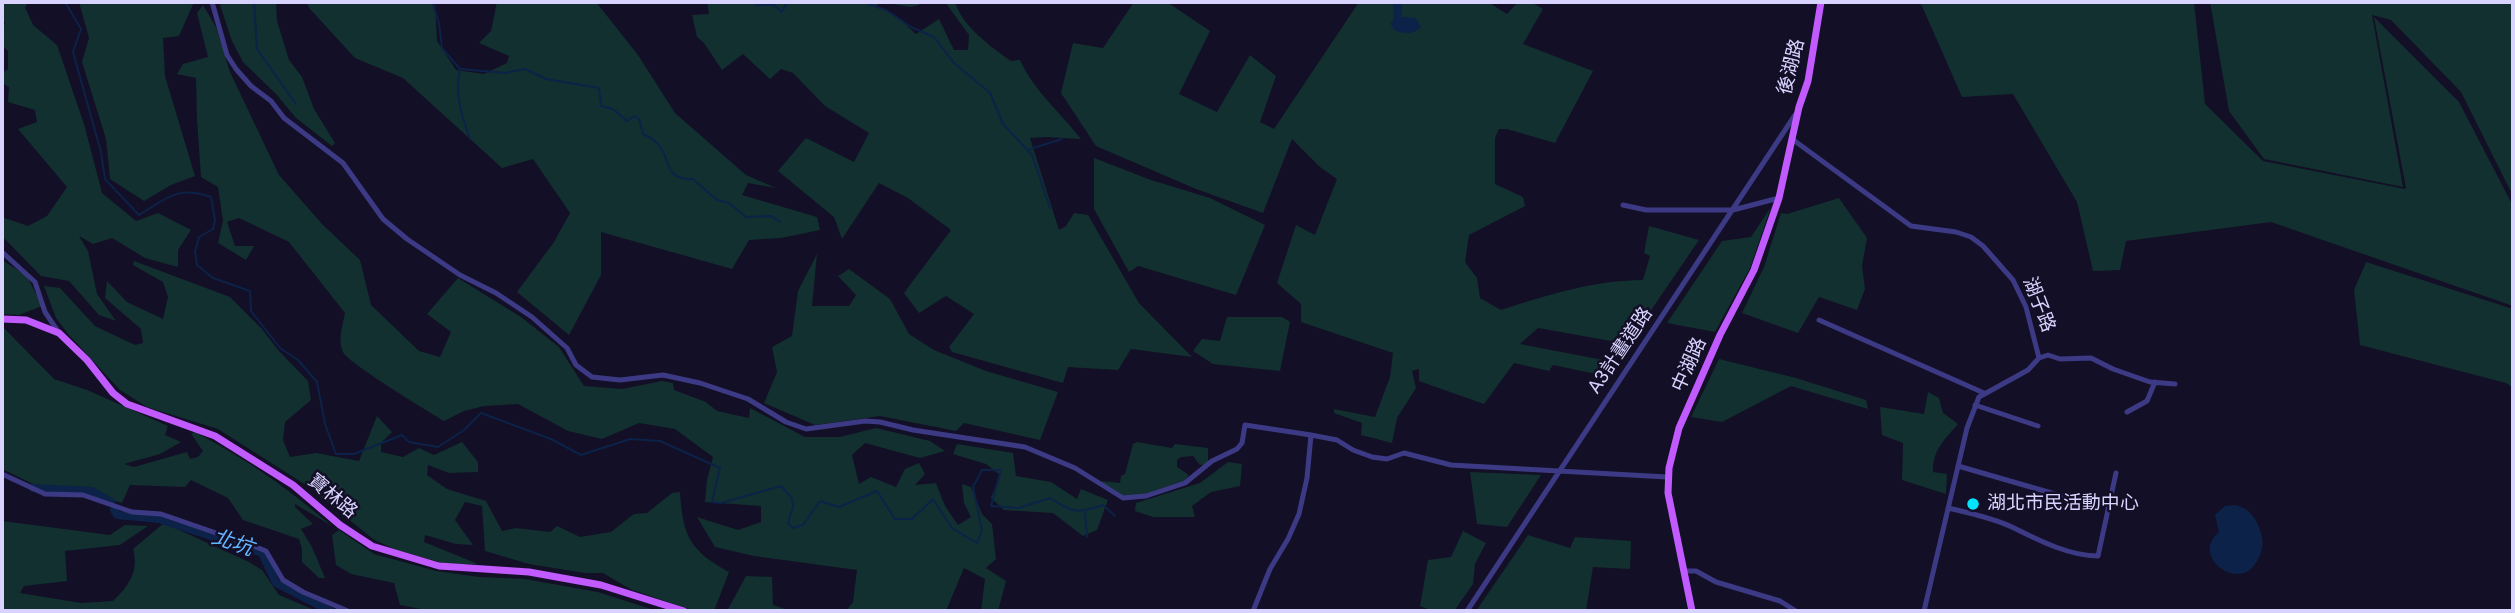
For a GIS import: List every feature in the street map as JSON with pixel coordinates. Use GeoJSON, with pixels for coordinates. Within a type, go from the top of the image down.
{"type":"FeatureCollection","features":[{"type":"Feature","properties":{"kind":"main road","name":"後湖路"},"geometry":{"type":"LineString","coordinates":[[1792,139],[1808,80],[1821,2]]}},
{"type":"Feature","properties":{"kind":"main road","name":"中湖路"},"geometry":{"type":"LineString","coordinates":[[1692,611],[1670,513],[1667,477],[1672,447],[1720,335],[1754,270],[1779,198],[1792,139]]}},
{"type":"Feature","properties":{"kind":"main road","name":"寶林路"},"geometry":{"type":"LineString","coordinates":[[2,319],[26,320],[59,333],[88,360],[120,399],[142,410],[180,421],[215,436],[293,485],[340,525],[372,546],[439,566],[529,572],[601,585],[684,611]]}},
{"type":"Feature","properties":{"kind":"street"},"geometry":{"type":"LineString","coordinates":[[212,2],[227,55],[236,69],[251,86],[271,101],[284,118],[343,163],[383,219],[460,275],[496,293],[532,317],[567,348],[576,365],[592,377],[620,380],[663,375],[700,383],[748,399],[786,422],[806,429],[865,421],[880,422],[913,430],[1025,447],[1075,468],[1123,498],[1146,496],[1185,483],[1212,461],[1237,449],[1242,443],[1245,425],[1337,440],[1353,450],[1387,459],[1404,453],[1451,465],[1667,477]]}},
{"type":"Feature","properties":{"kind":"street","name":"A3計畫道路"},"geometry":{"type":"LineString","coordinates":[[1466,611],[1799,107]]}},
{"type":"Feature","properties":{"kind":"street","name":"湖子路"},"geometry":{"type":"LineString","coordinates":[[1792,139],[1911,226],[1965,234],[1983,246],[2004,269],[2019,292],[2032,326],[2039,358],[2028,370],[1984,393],[1975,405],[1967,428],[1924,611]]}},
{"type":"Feature","properties":{"kind":"street"},"geometry":{"type":"LineString","coordinates":[[1623,205],[1646,210],[1733,210],[1779,198]]}},
{"type":"Feature","properties":{"kind":"street"},"geometry":{"type":"LineString","coordinates":[[2,252],[35,282],[45,312],[59,333]]}},
{"type":"Feature","properties":{"kind":"street"},"geometry":{"type":"LineString","coordinates":[[1819,320],[1984,393]]}},
{"type":"Feature","properties":{"kind":"street"},"geometry":{"type":"LineString","coordinates":[[2039,358],[2048,355],[2060,359],[2091,358],[2113,369],[2155,382],[2175,384]]}},
{"type":"Feature","properties":{"kind":"street"},"geometry":{"type":"LineString","coordinates":[[2127,412],[2147,401],[2155,382]]}},
{"type":"Feature","properties":{"kind":"street"},"geometry":{"type":"LineString","coordinates":[[1975,405],[2038,426]]}},
{"type":"Feature","properties":{"kind":"street"},"geometry":{"type":"LineString","coordinates":[[1253,611],[1270,569],[1299,514],[1307,478],[1311,435]]}},
{"type":"Feature","properties":{"kind":"street"},"geometry":{"type":"LineString","coordinates":[[1958,466],[2055,494],[2110,506]]}},
{"type":"Feature","properties":{"kind":"street"},"geometry":{"type":"LineString","coordinates":[[1948,508],[2015,528],[2025,536],[2047,544],[2098,556],[2116,473]]}},
{"type":"Feature","properties":{"kind":"street"},"geometry":{"type":"LineString","coordinates":[[2,474],[45,494],[75,493],[132,512],[161,513],[251,545],[266,551],[283,580],[303,592],[348,611]]}},
{"type":"Feature","properties":{"kind":"street"},"geometry":{"type":"LineString","coordinates":[[1683,571],[1696,570],[1716,582],[1780,600],[1796,611]]}},
{"type":"Feature","properties":{"kind":"green space"},"geometry":{"type":"Polygon","coordinates":[[[2,2],[29,2],[25,7],[33,25],[57,45],[84,124],[102,193],[136,221],[158,213],[191,230],[178,250],[178,267],[145,258],[112,238],[93,244],[79,236],[88,251],[97,294],[116,321],[99,315],[69,281],[41,276],[2,236],[2,217],[28,226],[47,216],[67,187],[18,129],[37,122],[35,110],[8,102],[9,87],[2,83],[2,73],[8,69],[8,51],[2,45],[5,23],[2,2]]]}},
{"type":"Feature","properties":{"kind":"green space"},"geometry":{"type":"Polygon","coordinates":[[[79,2],[194,2],[179,36],[163,38],[165,76],[195,176],[171,185],[144,201],[110,179],[106,139],[82,62],[89,38],[79,2]]]}},
{"type":"Feature","properties":{"kind":"green space"},"geometry":{"type":"Polygon","coordinates":[[[219,2],[276,2],[277,21],[289,60],[302,77],[314,109],[335,143],[332,146],[296,118],[243,62],[232,41],[219,2]]]}},
{"type":"Feature","properties":{"kind":"green space"},"geometry":{"type":"Polygon","coordinates":[[[306,2],[424,2],[435,5],[437,41],[456,70],[484,74],[507,63],[509,56],[479,43],[491,31],[497,2],[596,2],[638,55],[675,113],[746,175],[776,188],[748,183],[742,195],[817,217],[820,230],[781,238],[749,240],[732,269],[601,232],[601,275],[569,335],[517,292],[554,242],[570,213],[533,159],[502,168],[403,78],[355,58],[306,2]]]}},
{"type":"Feature","properties":{"kind":"green space"},"geometry":{"type":"Polygon","coordinates":[[[707,2],[882,2],[875,6],[895,15],[916,34],[939,19],[954,50],[968,50],[969,35],[945,2],[955,2],[964,20],[978,35],[1011,61],[1020,60],[1040,92],[1081,139],[1030,138],[1059,230],[1066,226],[1074,213],[1088,215],[1139,303],[1192,357],[1131,349],[1118,370],[1068,367],[1063,383],[952,352],[949,347],[974,314],[946,296],[919,313],[904,293],[951,230],[908,198],[879,183],[842,239],[834,217],[778,171],[806,138],[854,162],[869,133],[825,106],[793,73],[781,69],[770,79],[743,54],[722,70],[697,37],[692,15],[709,14],[707,2]]]}},
{"type":"Feature","properties":{"kind":"green space"},"geometry":{"type":"Polygon","coordinates":[[[882,2],[919,2],[919,5],[910,7],[882,2]]]}},
{"type":"Feature","properties":{"kind":"green space"},"geometry":{"type":"Polygon","coordinates":[[[1134,2],[1167,2],[1210,31],[1179,94],[1217,112],[1250,55],[1276,76],[1260,122],[1274,129],[1359,2],[1488,2],[1507,14],[1518,2],[1531,2],[1543,9],[1523,44],[1593,71],[1555,143],[1499,129],[1495,138],[1495,184],[1523,197],[1525,206],[1469,235],[1465,262],[1477,278],[1480,298],[1501,310],[1589,286],[1643,280],[1650,256],[1644,253],[1649,226],[1699,240],[1628,344],[1538,328],[1520,344],[1608,361],[1606,376],[1553,365],[1549,371],[1514,363],[1484,404],[1419,381],[1419,369],[1412,371],[1416,388],[1397,418],[1392,443],[1361,435],[1362,423],[1334,413],[1334,409],[1375,417],[1390,377],[1393,353],[1301,322],[1301,304],[1277,283],[1296,225],[1315,235],[1337,179],[1320,167],[1292,139],[1263,213],[1196,189],[1096,146],[1061,93],[1073,43],[1103,48],[1134,2]]]}},
{"type":"Feature","properties":{"kind":"green space"},"geometry":{"type":"Polygon","coordinates":[[[1918,2],[2194,2],[2205,104],[2263,161],[2405,189],[2374,17],[2459,102],[2513,206],[2513,306],[2271,222],[2126,241],[2120,270],[2093,271],[2077,202],[2013,94],[1962,97],[1918,2]]]}},
{"type":"Feature","properties":{"kind":"green space"},"geometry":{"type":"Polygon","coordinates":[[[2210,2],[2513,2],[2513,196],[2461,92],[2391,20],[2372,15],[2403,187],[2264,159],[2229,111],[2210,2]]]}},
{"type":"Feature","properties":{"kind":"green space"},"geometry":{"type":"Polygon","coordinates":[[[203,5],[216,27],[230,72],[279,175],[322,224],[360,260],[371,305],[419,351],[440,357],[451,332],[427,314],[458,278],[521,317],[559,347],[584,386],[622,389],[662,381],[673,383],[674,390],[706,402],[717,411],[749,418],[750,408],[805,437],[840,437],[876,428],[930,441],[945,451],[920,458],[865,443],[852,455],[859,484],[871,477],[896,487],[905,469],[919,463],[925,474],[915,485],[936,483],[945,506],[958,525],[971,517],[964,503],[962,484],[971,487],[982,514],[992,524],[996,559],[986,568],[1006,581],[998,611],[981,611],[985,579],[964,568],[946,611],[846,611],[853,602],[857,570],[754,556],[715,547],[697,517],[738,530],[761,522],[761,506],[705,502],[713,457],[675,429],[639,423],[602,439],[568,431],[518,404],[484,406],[464,411],[444,421],[348,358],[340,343],[345,313],[289,242],[239,218],[227,222],[235,246],[254,246],[246,260],[218,243],[223,221],[218,187],[201,177],[196,78],[177,74],[183,64],[208,57],[197,13],[203,5]]]}},
{"type":"Feature","properties":{"kind":"green space"},"geometry":{"type":"Polygon","coordinates":[[[1094,158],[1151,180],[1210,198],[1265,225],[1236,295],[1138,266],[1129,272],[1094,209],[1094,158]]]}},
{"type":"Feature","properties":{"kind":"green space"},"geometry":{"type":"Polygon","coordinates":[[[1839,198],[1867,238],[1862,266],[1865,289],[1857,310],[1819,297],[1798,333],[1742,313],[1764,267],[1781,213],[1787,214],[1839,198]]]}},
{"type":"Feature","properties":{"kind":"green space"},"geometry":{"type":"Polygon","coordinates":[[[1771,207],[1750,268],[1715,332],[1667,323],[1722,241],[1751,237],[1771,207]]]}},
{"type":"Feature","properties":{"kind":"green space"},"geometry":{"type":"Polygon","coordinates":[[[817,254],[812,306],[849,306],[856,295],[838,276],[849,269],[890,299],[909,334],[934,350],[986,371],[1058,392],[1040,440],[964,423],[956,431],[880,416],[815,425],[764,403],[777,372],[772,347],[792,336],[798,291],[817,254]]]}},
{"type":"Feature","properties":{"kind":"green space"},"geometry":{"type":"Polygon","coordinates":[[[2,260],[27,276],[42,306],[19,315],[2,314],[2,260]]]}},
{"type":"Feature","properties":{"kind":"green space"},"geometry":{"type":"Polygon","coordinates":[[[134,261],[230,297],[308,381],[311,400],[285,422],[283,440],[290,457],[316,453],[359,461],[377,416],[392,432],[381,443],[381,452],[403,457],[419,448],[434,455],[462,442],[478,462],[478,472],[449,473],[428,465],[427,475],[447,489],[486,501],[502,531],[516,528],[550,532],[557,526],[580,537],[611,532],[634,514],[647,513],[672,493],[680,492],[683,520],[691,540],[705,556],[729,572],[714,611],[694,611],[630,589],[603,573],[585,573],[529,564],[485,551],[482,506],[465,502],[455,520],[473,545],[456,544],[425,535],[424,542],[478,564],[447,564],[396,550],[373,539],[309,487],[218,429],[147,407],[120,390],[69,335],[56,318],[44,286],[60,288],[95,326],[135,345],[143,343],[141,329],[105,298],[107,281],[127,302],[163,319],[168,297],[163,282],[133,265],[134,261]]]}},
{"type":"Feature","properties":{"kind":"green space"},"geometry":{"type":"Polygon","coordinates":[[[2366,262],[2513,309],[2513,388],[2506,383],[2360,345],[2354,290],[2366,262]]]}},
{"type":"Feature","properties":{"kind":"green space"},"geometry":{"type":"Polygon","coordinates":[[[1227,317],[1282,317],[1290,322],[1280,371],[1213,364],[1193,351],[1202,339],[1220,341],[1227,317]]]}},
{"type":"Feature","properties":{"kind":"green space"},"geometry":{"type":"Polygon","coordinates":[[[2,326],[54,379],[87,390],[168,426],[165,435],[181,442],[160,454],[124,464],[134,467],[187,452],[190,459],[198,457],[203,451],[191,434],[195,432],[250,464],[299,499],[332,526],[295,504],[313,524],[301,529],[325,578],[319,578],[302,562],[299,539],[243,520],[228,498],[191,480],[185,487],[130,485],[122,503],[84,491],[35,485],[2,469],[2,326]]]}},
{"type":"Feature","properties":{"kind":"green space"},"geometry":{"type":"Polygon","coordinates":[[[1719,359],[1796,378],[1866,400],[1868,409],[1791,386],[1722,422],[1691,417],[1719,359]]]}},
{"type":"Feature","properties":{"kind":"green space"},"geometry":{"type":"Polygon","coordinates":[[[1928,392],[1939,398],[1943,413],[1958,424],[1940,446],[1933,465],[1933,472],[1947,474],[1946,494],[1902,480],[1903,443],[1882,435],[1880,407],[1924,414],[1928,392]]]}},
{"type":"Feature","properties":{"kind":"green space"},"geometry":{"type":"Polygon","coordinates":[[[1137,442],[1172,448],[1175,444],[1208,448],[1208,464],[1200,465],[1193,456],[1181,457],[1177,460],[1177,467],[1189,475],[1184,481],[1130,499],[1102,485],[1101,481],[1120,483],[1133,444],[1137,442]]]}},
{"type":"Feature","properties":{"kind":"green space"},"geometry":{"type":"Polygon","coordinates":[[[957,444],[1013,453],[1016,476],[1051,482],[1077,499],[1081,489],[1108,500],[1097,530],[1083,536],[1053,513],[1004,510],[991,498],[1000,475],[986,464],[953,454],[957,444]]]}},
{"type":"Feature","properties":{"kind":"green space"},"geometry":{"type":"Polygon","coordinates":[[[1228,462],[1242,464],[1240,486],[1211,492],[1192,506],[1195,517],[1153,517],[1135,511],[1136,503],[1200,483],[1228,462]]]}},
{"type":"Feature","properties":{"kind":"green space"},"geometry":{"type":"Polygon","coordinates":[[[1470,472],[1541,475],[1507,527],[1477,524],[1470,472]]]}},
{"type":"Feature","properties":{"kind":"green space"},"geometry":{"type":"Polygon","coordinates":[[[2,521],[110,535],[125,525],[148,526],[120,545],[65,551],[67,581],[24,586],[20,593],[81,603],[113,601],[124,590],[134,571],[133,549],[164,523],[249,562],[262,570],[279,595],[317,611],[2,611],[2,521]]]}},
{"type":"Feature","properties":{"kind":"green space"},"geometry":{"type":"Polygon","coordinates":[[[339,530],[374,554],[436,571],[479,577],[525,579],[598,592],[657,611],[431,611],[400,605],[394,583],[351,574],[336,565],[332,535],[339,530]]]}},
{"type":"Feature","properties":{"kind":"green space"},"geometry":{"type":"Polygon","coordinates":[[[1463,531],[1486,543],[1475,564],[1473,584],[1454,611],[1433,611],[1420,606],[1428,560],[1451,557],[1463,531]]]}},
{"type":"Feature","properties":{"kind":"green space"},"geometry":{"type":"Polygon","coordinates":[[[1528,535],[1570,548],[1575,537],[1631,541],[1630,569],[1593,567],[1586,611],[1476,611],[1528,535]]]}},
{"type":"Feature","properties":{"kind":"green space"},"geometry":{"type":"Polygon","coordinates":[[[746,576],[772,577],[773,605],[791,611],[727,611],[746,576]]]}},
{"type":"Feature","properties":{"kind":"water"},"geometry":{"type":"Polygon","coordinates":[[[1403,17],[1416,18],[1421,27],[1408,33],[1394,30],[1390,23],[1403,17]]]}},
{"type":"Feature","properties":{"kind":"water"},"geometry":{"type":"Polygon","coordinates":[[[2225,506],[2244,508],[2254,517],[2262,542],[2257,561],[2249,570],[2240,574],[2220,568],[2210,551],[2211,541],[2219,532],[2215,515],[2225,506]]]}},
{"type":"Feature","properties":{"kind":"waterway"},"geometry":{"type":"LineString","coordinates":[[65,2],[81,29],[73,52],[101,152],[105,179],[139,215],[173,195],[190,192],[211,197],[215,220],[213,229],[199,237],[195,252],[197,265],[213,278],[250,291],[251,311],[280,348],[298,360],[317,382],[325,424],[336,454],[354,454],[402,435],[409,442],[438,447],[464,430],[481,413],[551,439],[581,455],[630,439],[660,441],[720,468],[712,502],[721,503],[781,486],[792,498],[793,507],[788,523],[793,528],[803,525],[820,501],[839,507],[877,491],[895,519],[912,519],[933,499],[952,528],[977,543],[982,531],[973,487],[982,470],[1001,470],[991,506],[1019,508],[1050,498],[1075,510],[1087,510],[1103,505],[1115,516]]}},
{"type":"Feature","properties":{"kind":"waterway"},"geometry":{"type":"LineString","coordinates":[[254,2],[257,49],[296,104]]}},
{"type":"Feature","properties":{"kind":"waterway"},"geometry":{"type":"LineString","coordinates":[[432,2],[439,23],[442,48],[460,69],[505,73],[525,69],[546,79],[599,88],[601,106],[613,109],[627,121],[634,116],[639,119],[643,134],[661,148],[674,174],[693,179],[717,200],[729,203],[746,217],[772,216],[780,222]]}},
{"type":"Feature","properties":{"kind":"waterway"},"geometry":{"type":"LineString","coordinates":[[754,2],[756,5],[774,5],[782,12],[787,2]]}},
{"type":"Feature","properties":{"kind":"waterway"},"geometry":{"type":"LineString","coordinates":[[862,2],[886,10],[911,27],[934,37],[954,63],[990,93],[1003,124],[1032,155],[1050,208]]}},
{"type":"Feature","properties":{"kind":"waterway"},"geometry":{"type":"LineString","coordinates":[[1397,19],[1398,2]]}},
{"type":"Feature","properties":{"kind":"waterway"},"geometry":{"type":"LineString","coordinates":[[460,69],[458,95],[470,139]]}},
{"type":"Feature","properties":{"kind":"waterway"},"geometry":{"type":"LineString","coordinates":[[1030,149],[1062,139]]}},
{"type":"Feature","properties":{"kind":"waterway","name":"北坑"},"geometry":{"type":"LineString","coordinates":[[33,488],[92,491],[111,502]]}},
{"type":"Feature","properties":{"kind":"waterway","name":"北坑"},"geometry":{"type":"LineString","coordinates":[[114,510],[117,515],[159,519],[262,553],[276,583],[330,611]]}},
{"type":"Feature","properties":{"kind":"waterway"},"geometry":{"type":"LineString","coordinates":[[1085,511],[1087,537]]}},
{"type":"Feature","properties":{"kind":"place","name":"湖北市民活動中心"},"geometry":{"type":"Point","coordinates":[1973,504]}}]}
